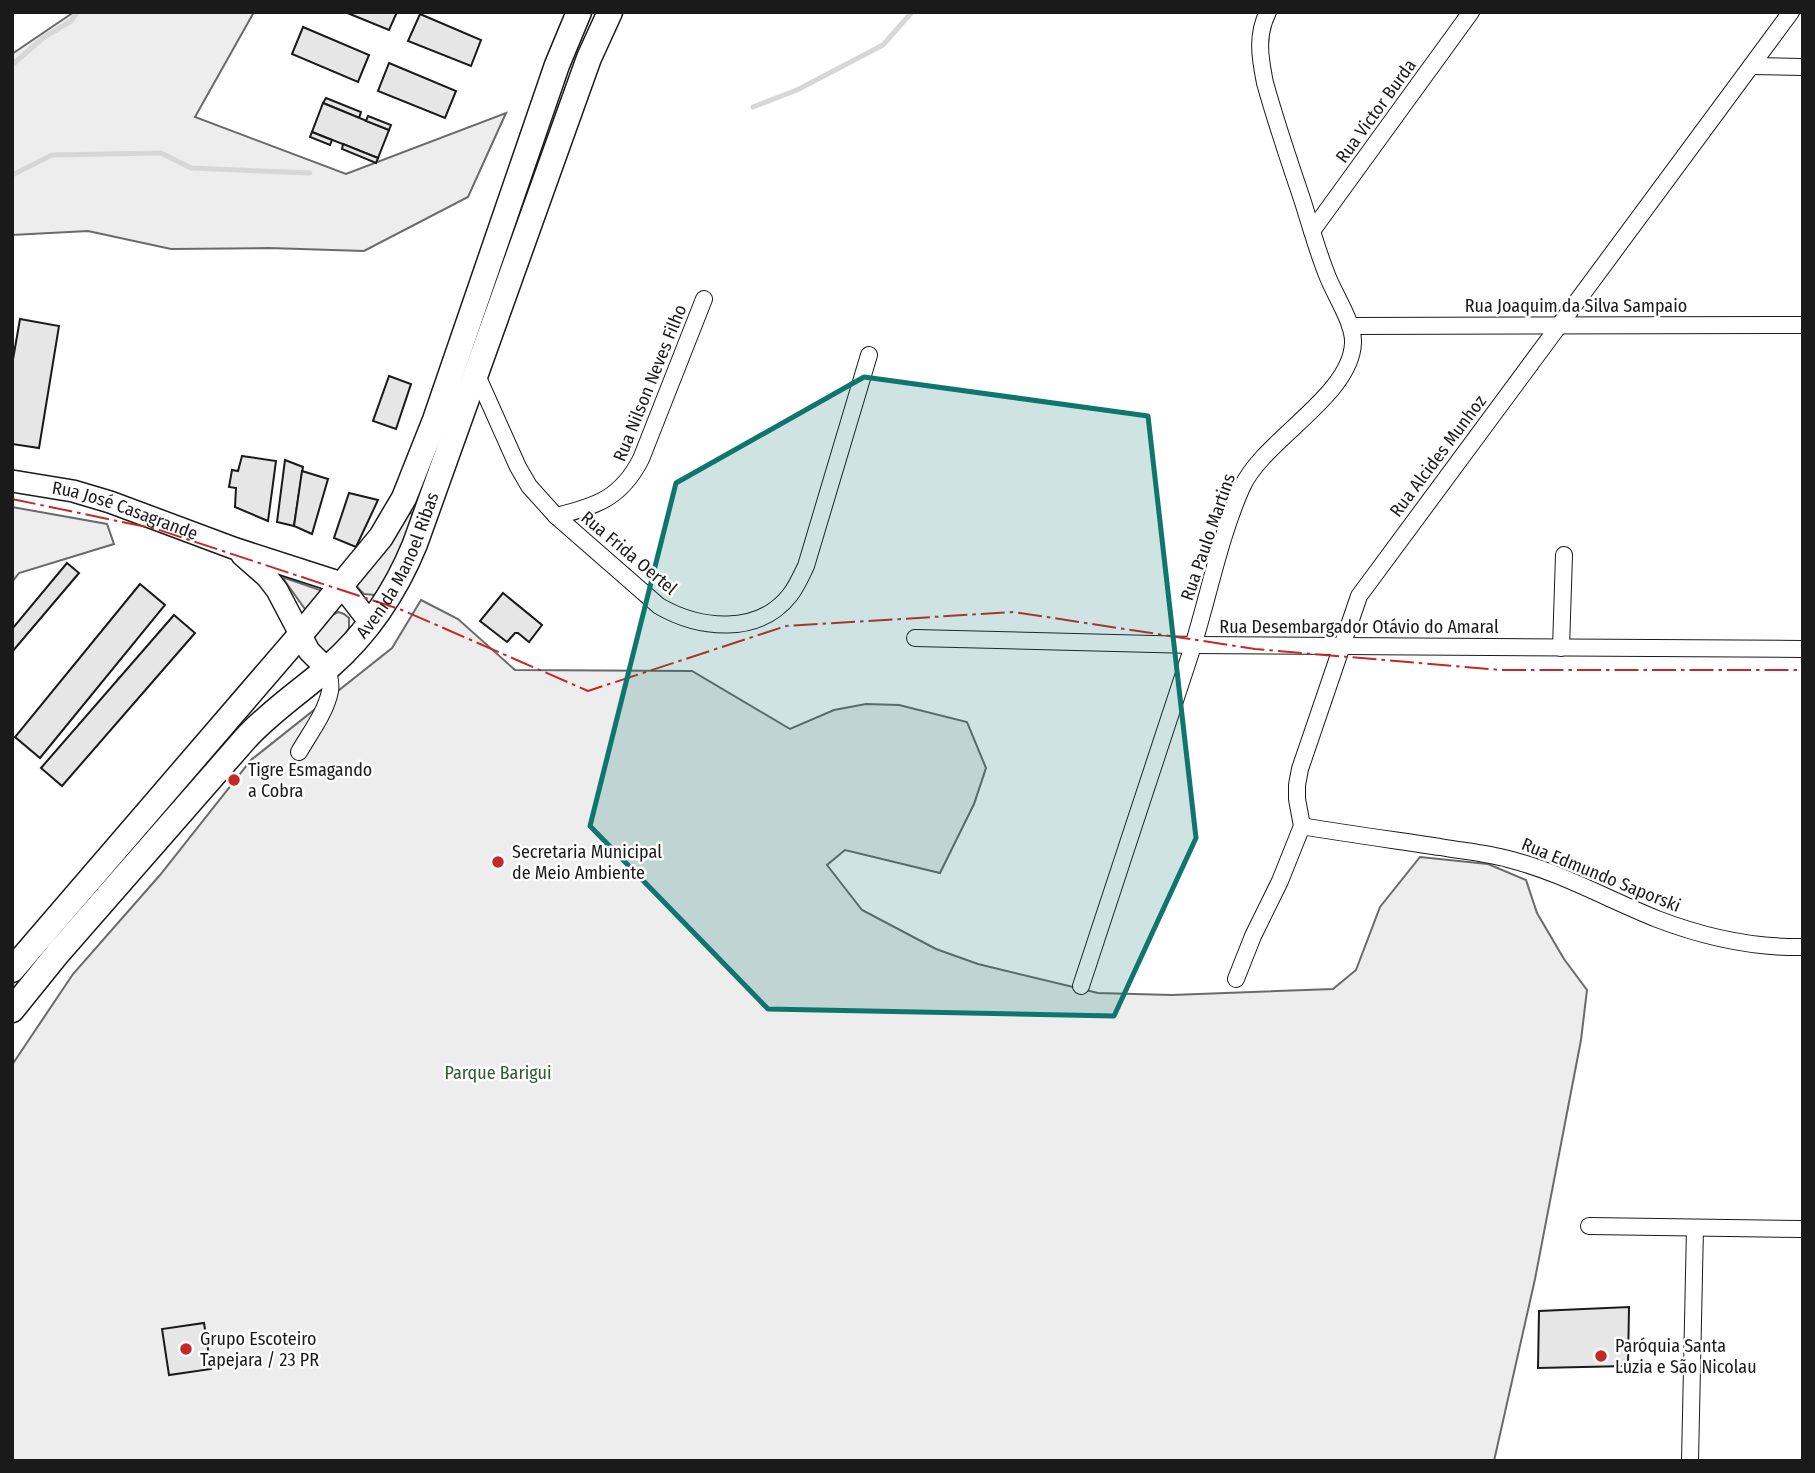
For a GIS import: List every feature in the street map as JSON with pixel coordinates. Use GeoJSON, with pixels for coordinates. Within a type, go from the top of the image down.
{"type":"FeatureCollection","features":[{"type":"Feature","properties":{"kind":"main road","name":"Avenida Manoel Ribas"},"geometry":{"type":"LineString","coordinates":[[12,970],[301,634],[381,537],[399,509],[435,420],[565,42],[579,12]]}},
{"type":"Feature","properties":{"kind":"main road","name":"Avenida Manoel Ribas"},"geometry":{"type":"LineString","coordinates":[[12,1010],[58,953],[246,737],[276,708],[327,669],[361,636],[388,601],[406,567],[579,85],[610,12]]}},
{"type":"Feature","properties":{"kind":"main road"},"geometry":{"type":"LineString","coordinates":[[468,325],[469,363],[476,373]]}},
{"type":"Feature","properties":{"kind":"main road"},"geometry":{"type":"LineString","coordinates":[[435,420],[447,431],[441,472]]}},
{"type":"Feature","properties":{"kind":"street","name":"Rua Paulo Martins"},"geometry":{"type":"LineString","coordinates":[[1081,986],[1193,645],[1209,584],[1237,499],[1252,469],[1308,414],[1345,370],[1353,347],[1350,326],[1327,275],[1265,83],[1259,52],[1261,26],[1268,12]]}},
{"type":"Feature","properties":{"kind":"street","name":"Rua Victor Burda"},"geometry":{"type":"LineString","coordinates":[[1312,232],[1471,12]]}},
{"type":"Feature","properties":{"kind":"street","name":"Rua Alcides Munhoz"},"geometry":{"type":"LineString","coordinates":[[1302,826],[1297,799],[1300,769],[1354,607],[1366,585],[1791,12]]}},
{"type":"Feature","properties":{"kind":"street"},"geometry":{"type":"LineString","coordinates":[[1751,66],[1803,67]]}},
{"type":"Feature","properties":{"kind":"street","name":"Rua Nilson Neves Filho"},"geometry":{"type":"LineString","coordinates":[[555,516],[578,511],[610,497],[632,477],[704,299]]}},
{"type":"Feature","properties":{"kind":"street","name":"Rua Joaquim da Silva Sampaio"},"geometry":{"type":"LineString","coordinates":[[1350,326],[1803,325]]}},
{"type":"Feature","properties":{"kind":"street","name":"Rua Frida Oertel"},"geometry":{"type":"LineString","coordinates":[[476,373],[529,486],[555,516],[647,597],[674,615],[716,625],[754,621],[772,612],[789,597],[798,583],[806,566],[869,355]]}},
{"type":"Feature","properties":{"kind":"street","name":"Rua José Casagrande"},"geometry":{"type":"LineString","coordinates":[[12,481],[73,491],[110,502],[341,585]]}},
{"type":"Feature","properties":{"kind":"street","name":"Rua José Casagrande"},"geometry":{"type":"LineString","coordinates":[[236,549],[267,577],[277,590],[309,651],[327,669]]}},
{"type":"Feature","properties":{"kind":"street"},"geometry":{"type":"LineString","coordinates":[[1562,648],[1564,555]]}},
{"type":"Feature","properties":{"kind":"street"},"geometry":{"type":"LineString","coordinates":[[341,585],[371,624]]}},
{"type":"Feature","properties":{"kind":"street","name":"Rua Desembargador Otávio do Amaral"},"geometry":{"type":"LineString","coordinates":[[915,638],[1193,645],[1803,649]]}},
{"type":"Feature","properties":{"kind":"street"},"geometry":{"type":"LineString","coordinates":[[299,752],[330,692],[331,682],[327,669]]}},
{"type":"Feature","properties":{"kind":"street"},"geometry":{"type":"LineString","coordinates":[[1236,979],[1302,826]]}},
{"type":"Feature","properties":{"kind":"street","name":"Rua Edmundo Saporski"},"geometry":{"type":"LineString","coordinates":[[1302,826],[1508,859],[1556,875],[1692,931],[1749,944],[1803,947]]}},
{"type":"Feature","properties":{"kind":"street"},"geometry":{"type":"LineString","coordinates":[[1589,1226],[1803,1229]]}},
{"type":"Feature","properties":{"kind":"street"},"geometry":{"type":"LineString","coordinates":[[1690,1461],[1695,1228]]}},
{"type":"Feature","properties":{"kind":"highlighted area"},"geometry":{"type":"Polygon","coordinates":[[[864,377],[1148,416],[1196,838],[1114,1016],[768,1009],[590,826],[676,483],[864,377]]]}},
{"type":"Feature","properties":{"kind":"shaded area"},"geometry":{"type":"Polygon","coordinates":[[[74,12],[254,12],[195,117],[346,174],[506,113],[468,197],[364,251],[171,249],[88,231],[12,235],[12,54],[74,12]]]}},
{"type":"Feature","properties":{"kind":"shaded area"},"geometry":{"type":"Polygon","coordinates":[[[12,507],[107,524],[114,544],[19,573],[12,582],[12,507]]]}},
{"type":"Feature","properties":{"kind":"shaded area"},"geometry":{"type":"Polygon","coordinates":[[[406,511],[417,516],[398,559],[375,595],[364,594],[356,584],[406,511]]]}},
{"type":"Feature","properties":{"kind":"shaded area"},"geometry":{"type":"Polygon","coordinates":[[[282,577],[322,592],[309,610],[305,609],[282,577]]]}},
{"type":"Feature","properties":{"kind":"shaded area","name":"Parque Barigui"},"geometry":{"type":"Polygon","coordinates":[[[421,600],[458,619],[515,670],[692,671],[790,729],[834,710],[866,704],[899,705],[967,722],[986,768],[974,804],[940,873],[845,850],[827,865],[862,910],[936,949],[978,964],[1098,993],[1172,995],[1333,989],[1356,970],[1380,907],[1420,857],[1488,864],[1526,880],[1537,913],[1564,959],[1587,990],[1581,1040],[1535,1279],[1494,1461],[12,1461],[12,1065],[73,974],[160,875],[251,760],[392,648],[421,600]]]}},
{"type":"Feature","properties":{"kind":"shaded area"},"geometry":{"type":"Polygon","coordinates":[[[338,612],[349,618],[349,628],[338,645],[330,652],[324,653],[313,645],[313,638],[332,615],[338,612]]]}},
{"type":"Feature","properties":{"kind":"building"},"geometry":{"type":"Polygon","coordinates":[[[345,12],[397,12],[389,30],[345,12]]]}},
{"type":"Feature","properties":{"kind":"building"},"geometry":{"type":"Polygon","coordinates":[[[420,14],[481,40],[471,66],[408,41],[420,14]]]}},
{"type":"Feature","properties":{"kind":"building"},"geometry":{"type":"Polygon","coordinates":[[[303,27],[369,55],[358,82],[292,54],[303,27]]]}},
{"type":"Feature","properties":{"kind":"building"},"geometry":{"type":"Polygon","coordinates":[[[389,63],[456,91],[445,118],[378,91],[389,63]]]}},
{"type":"Feature","properties":{"kind":"building"},"geometry":{"type":"Polygon","coordinates":[[[326,98],[361,112],[359,118],[323,103],[326,98]]]}},
{"type":"Feature","properties":{"kind":"building"},"geometry":{"type":"Polygon","coordinates":[[[323,103],[389,130],[378,158],[312,132],[323,103]]]}},
{"type":"Feature","properties":{"kind":"building"},"geometry":{"type":"Polygon","coordinates":[[[368,116],[391,125],[389,130],[366,121],[368,116]]]}},
{"type":"Feature","properties":{"kind":"building"},"geometry":{"type":"Polygon","coordinates":[[[312,132],[332,140],[330,145],[310,137],[312,132]]]}},
{"type":"Feature","properties":{"kind":"building"},"geometry":{"type":"Polygon","coordinates":[[[343,144],[378,158],[376,163],[342,149],[343,144]]]}},
{"type":"Feature","properties":{"kind":"building"},"geometry":{"type":"Polygon","coordinates":[[[20,319],[59,326],[39,448],[12,444],[12,365],[20,319]]]}},
{"type":"Feature","properties":{"kind":"building"},"geometry":{"type":"Polygon","coordinates":[[[389,376],[411,384],[396,429],[373,421],[389,376]]]}},
{"type":"Feature","properties":{"kind":"building"},"geometry":{"type":"Polygon","coordinates":[[[242,456],[276,461],[268,521],[235,507],[236,488],[229,487],[232,470],[238,471],[242,456]]]}},
{"type":"Feature","properties":{"kind":"building"},"geometry":{"type":"Polygon","coordinates":[[[285,460],[303,467],[294,526],[277,522],[285,460]]]}},
{"type":"Feature","properties":{"kind":"building"},"geometry":{"type":"Polygon","coordinates":[[[302,471],[328,479],[312,534],[294,526],[302,471]]]}},
{"type":"Feature","properties":{"kind":"building"},"geometry":{"type":"Polygon","coordinates":[[[349,493],[378,500],[356,547],[334,538],[349,493]]]}},
{"type":"Feature","properties":{"kind":"building"},"geometry":{"type":"Polygon","coordinates":[[[67,563],[79,573],[12,652],[12,629],[67,563]]]}},
{"type":"Feature","properties":{"kind":"building"},"geometry":{"type":"Polygon","coordinates":[[[140,584],[165,605],[40,758],[15,737],[140,584]]]}},
{"type":"Feature","properties":{"kind":"building"},"geometry":{"type":"Polygon","coordinates":[[[503,593],[542,625],[529,642],[515,633],[507,642],[480,621],[503,593]]]}},
{"type":"Feature","properties":{"kind":"building"},"geometry":{"type":"Polygon","coordinates":[[[174,615],[195,633],[62,786],[41,768],[174,615]]]}},
{"type":"Feature","properties":{"kind":"building","name":"Paróquia Santa Luzia e São Nicolau"},"geometry":{"type":"Polygon","coordinates":[[[1629,1307],[1628,1366],[1538,1368],[1539,1311],[1629,1307]]]}},
{"type":"Feature","properties":{"kind":"building","name":"Grupo Escoteiro Tapejara / 23 PR"},"geometry":{"type":"Polygon","coordinates":[[[204,1323],[211,1369],[169,1375],[162,1329],[204,1323]]]}},
{"type":"Feature","properties":{"kind":"waterway"},"geometry":{"type":"LineString","coordinates":[[12,65],[43,38],[71,21],[77,12]]}},
{"type":"Feature","properties":{"kind":"waterway"},"geometry":{"type":"LineString","coordinates":[[753,107],[797,90],[883,45],[912,12]]}},
{"type":"Feature","properties":{"kind":"waterway"},"geometry":{"type":"LineString","coordinates":[[12,175],[52,155],[161,153],[191,168],[310,173]]}},
{"type":"Feature","properties":{"kind":"power"},"geometry":{"type":"LineString","coordinates":[[12,499],[156,529],[402,610],[588,691],[786,626],[1014,612],[1255,649],[1501,670],[1803,670]]}},
{"type":"Feature","properties":{"kind":"place","name":"Tigre Esmagando a Cobra"},"geometry":{"type":"Point","coordinates":[234,780]}},
{"type":"Feature","properties":{"kind":"place","name":"Secretaria Municipal de Meio Ambiente"},"geometry":{"type":"Point","coordinates":[498,862]}},
{"type":"Feature","properties":{"kind":"place","name":"Grupo Escoteiro Tapejara / 23 PR"},"geometry":{"type":"Point","coordinates":[186,1349]}},
{"type":"Feature","properties":{"kind":"place","name":"Paróquia Santa Luzia e São Nicolau"},"geometry":{"type":"Point","coordinates":[1601,1356]}}]}
